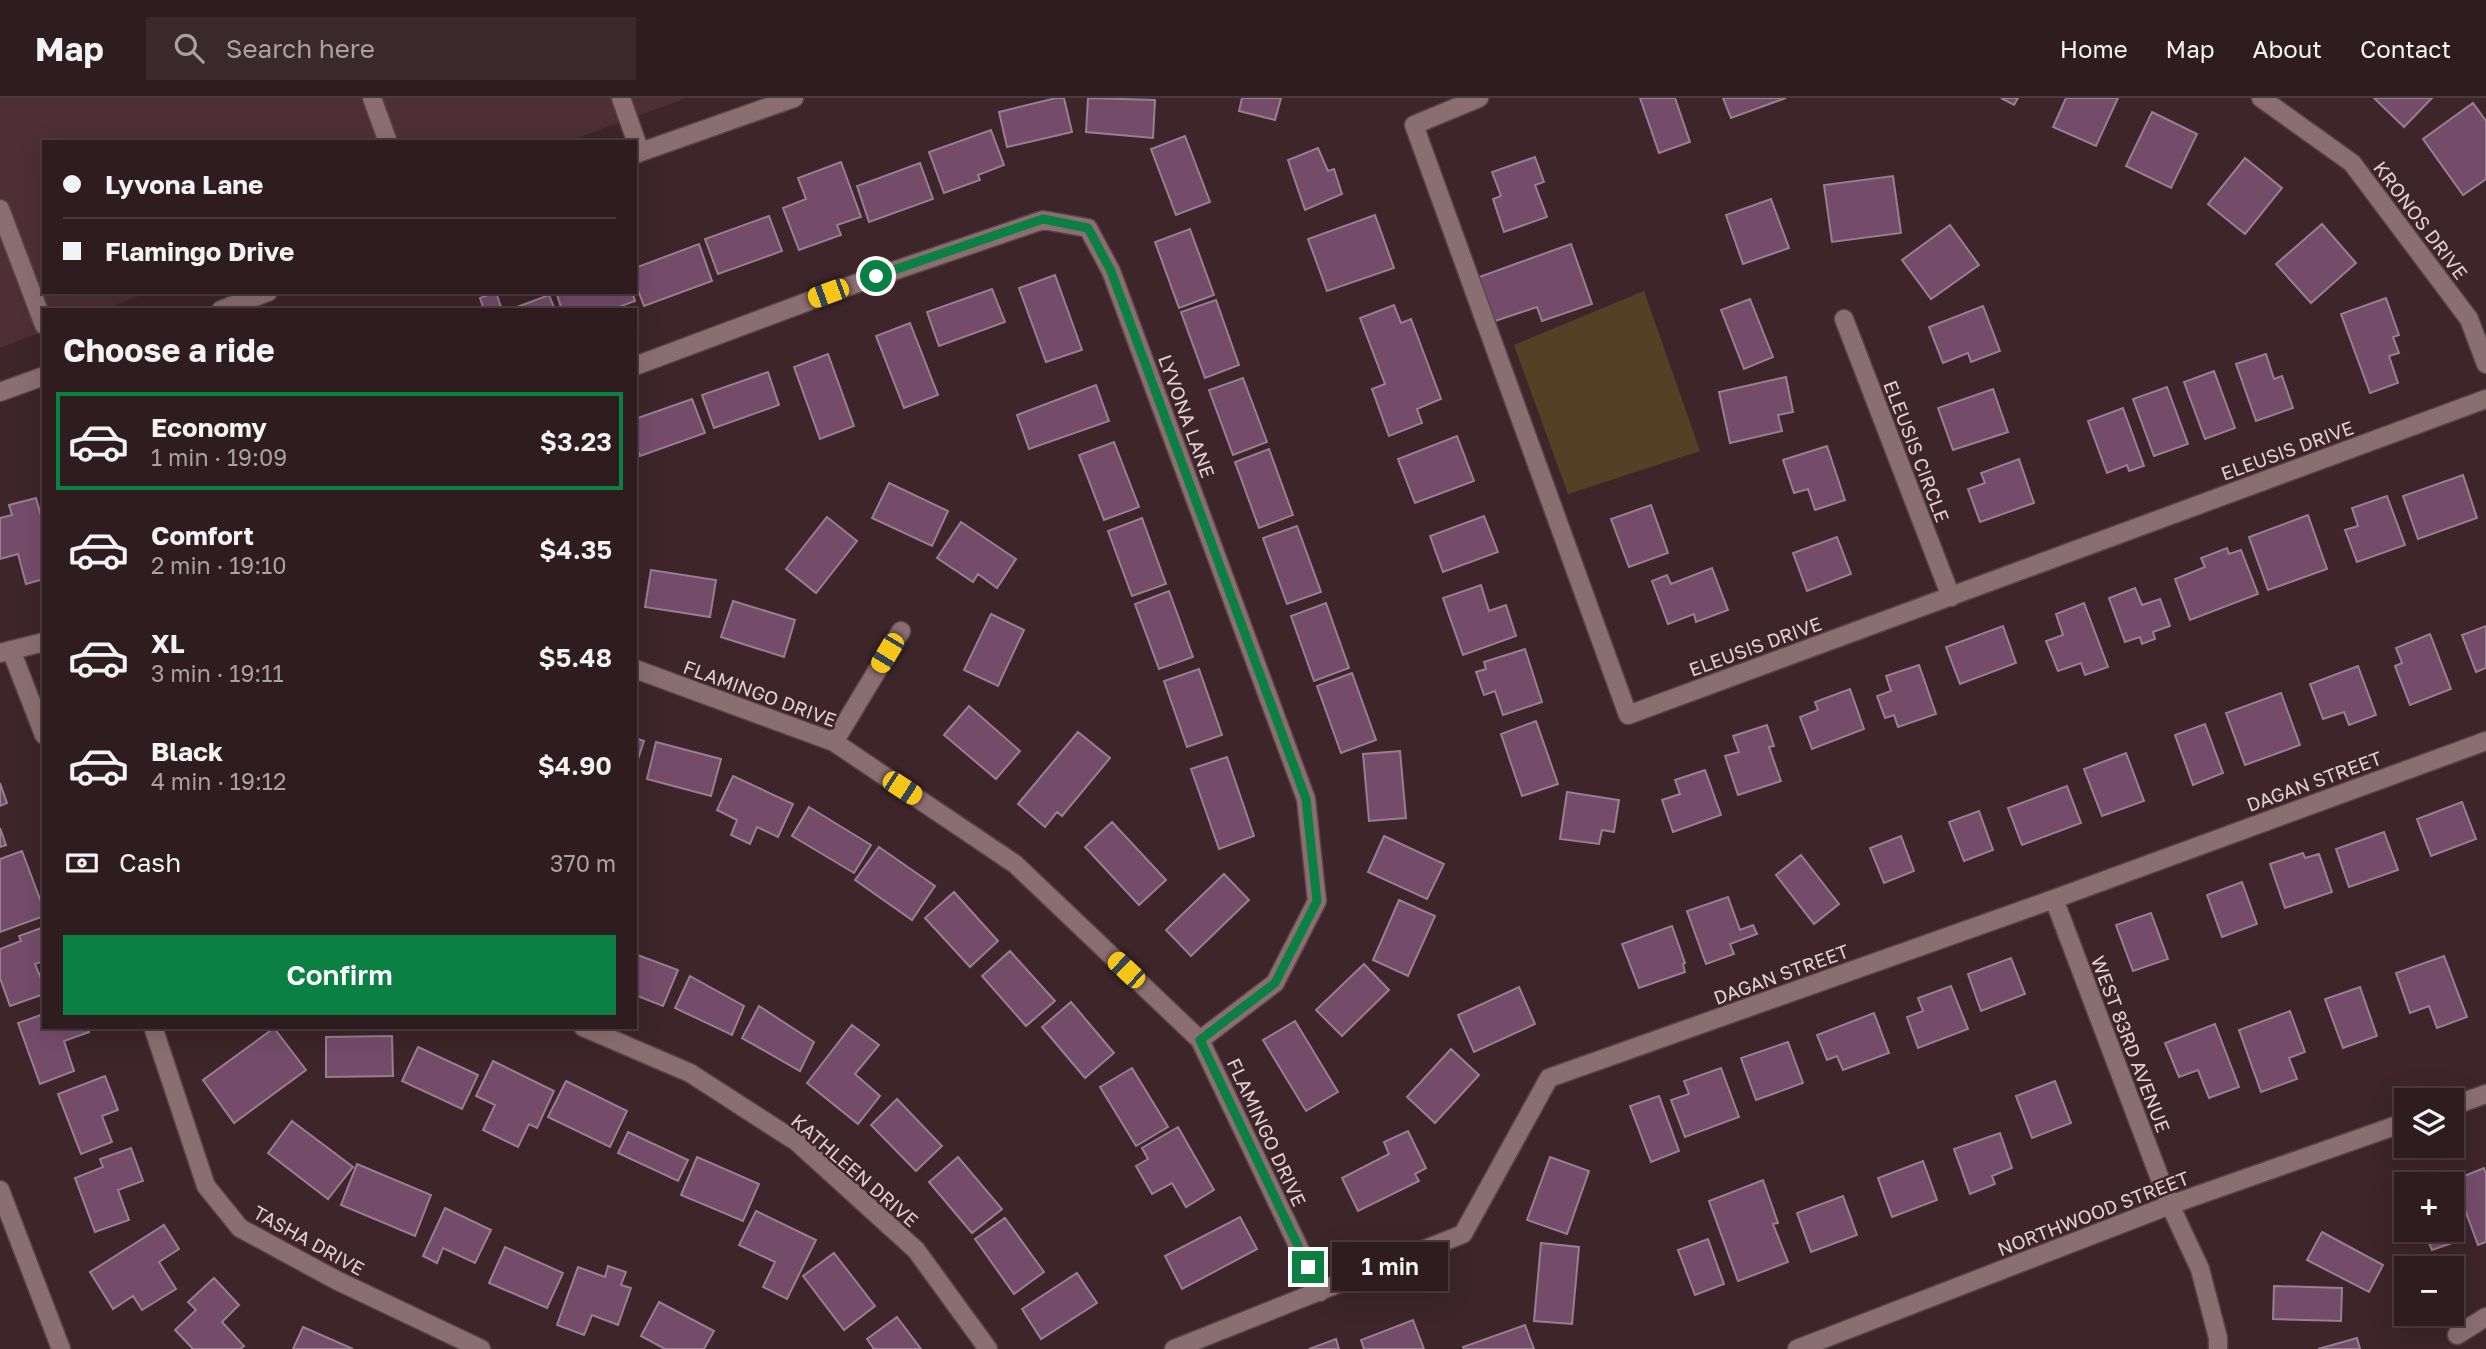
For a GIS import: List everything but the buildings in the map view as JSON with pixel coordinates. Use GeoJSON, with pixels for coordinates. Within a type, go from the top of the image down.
{"type":"FeatureCollection","features":[{"type":"Feature","properties":{"kind":"street"},"geometry":{"type":"LineString","coordinates":[[372,98],[387,140]]}},
{"type":"Feature","properties":{"kind":"street"},"geometry":{"type":"LineString","coordinates":[[621,98],[634,140]]}},
{"type":"Feature","properties":{"kind":"street"},"geometry":{"type":"LineString","coordinates":[[638,153],[794,98]]}},
{"type":"Feature","properties":{"kind":"street","name":"ELEUSIS DRIVE"},"geometry":{"type":"LineString","coordinates":[[1479,98],[1414,125],[1628,715],[2486,399]]}},
{"type":"Feature","properties":{"kind":"street","name":"KRONOS DRIVE"},"geometry":{"type":"LineString","coordinates":[[2261,98],[2352,163],[2469,319],[2486,364]]}},
{"type":"Feature","properties":{"kind":"street"},"geometry":{"type":"LineString","coordinates":[[0,209],[42,320]]}},
{"type":"Feature","properties":{"kind":"street","name":"LYVONA LANE"},"geometry":{"type":"LineString","coordinates":[[637,365],[852,285],[1043,219],[1088,228],[1111,271],[1306,799],[1317,901],[1275,983],[1200,1040]]}},
{"type":"Feature","properties":{"kind":"street"},"geometry":{"type":"LineString","coordinates":[[226,308],[263,294]]}},
{"type":"Feature","properties":{"kind":"street","name":"ELEUSIS CIRCLE"},"geometry":{"type":"LineString","coordinates":[[1844,319],[1951,597]]}},
{"type":"Feature","properties":{"kind":"street"},"geometry":{"type":"LineString","coordinates":[[0,392],[42,377]]}},
{"type":"Feature","properties":{"kind":"street"},"geometry":{"type":"LineString","coordinates":[[834,742],[901,631]]}},
{"type":"Feature","properties":{"kind":"street"},"geometry":{"type":"LineString","coordinates":[[42,643],[6,652],[42,731]]}},
{"type":"Feature","properties":{"kind":"street","name":"FLAMINGO DRIVE"},"geometry":{"type":"LineString","coordinates":[[637,670],[834,742],[1015,864],[1200,1040],[1320,1292]]}},
{"type":"Feature","properties":{"kind":"street","name":"DAGAN STREET"},"geometry":{"type":"LineString","coordinates":[[1174,1349],[1464,1234],[1549,1078],[2054,899],[2486,741]]}},
{"type":"Feature","properties":{"kind":"street","name":"WEST 83RD AVENUE"},"geometry":{"type":"LineString","coordinates":[[2054,899],[2170,1205],[2200,1269],[2218,1338],[2218,1349]]}},
{"type":"Feature","properties":{"kind":"street","name":"TASHA DRIVE"},"geometry":{"type":"LineString","coordinates":[[154,1029],[206,1186],[240,1228],[336,1280],[481,1349]]}},
{"type":"Feature","properties":{"kind":"street","name":"KATHLEEN DRIVE"},"geometry":{"type":"LineString","coordinates":[[588,1029],[690,1073],[797,1142],[916,1250],[988,1349]]}},
{"type":"Feature","properties":{"kind":"street"},"geometry":{"type":"LineString","coordinates":[[2464,1102],[2486,1094]]}},
{"type":"Feature","properties":{"kind":"street","name":"NORTHWOOD STREET"},"geometry":{"type":"LineString","coordinates":[[1797,1349],[2170,1205],[2394,1126]]}},
{"type":"Feature","properties":{"kind":"street"},"geometry":{"type":"LineString","coordinates":[[0,1190],[61,1349]]}},
{"type":"Feature","properties":{"kind":"street"},"geometry":{"type":"LineString","coordinates":[[2456,1335],[2486,1317]]}},
{"type":"Feature","properties":{"kind":"shaded area"},"geometry":{"type":"Polygon","coordinates":[[[0,98],[686,98],[572,140],[42,140],[42,294],[144,294],[107,308],[42,308],[42,332],[0,348],[0,98]]]}},
{"type":"Feature","properties":{"kind":"shaded area"},"geometry":{"type":"Polygon","coordinates":[[[1644,291],[1700,451],[1568,494],[1514,345],[1644,291]]]}},
{"type":"Feature","properties":{"kind":"route"},"geometry":{"type":"LineString","coordinates":[[876,276],[1043,219],[1088,228],[1111,271],[1306,799],[1317,901],[1275,983],[1200,1040],[1308,1267]]}}]}
